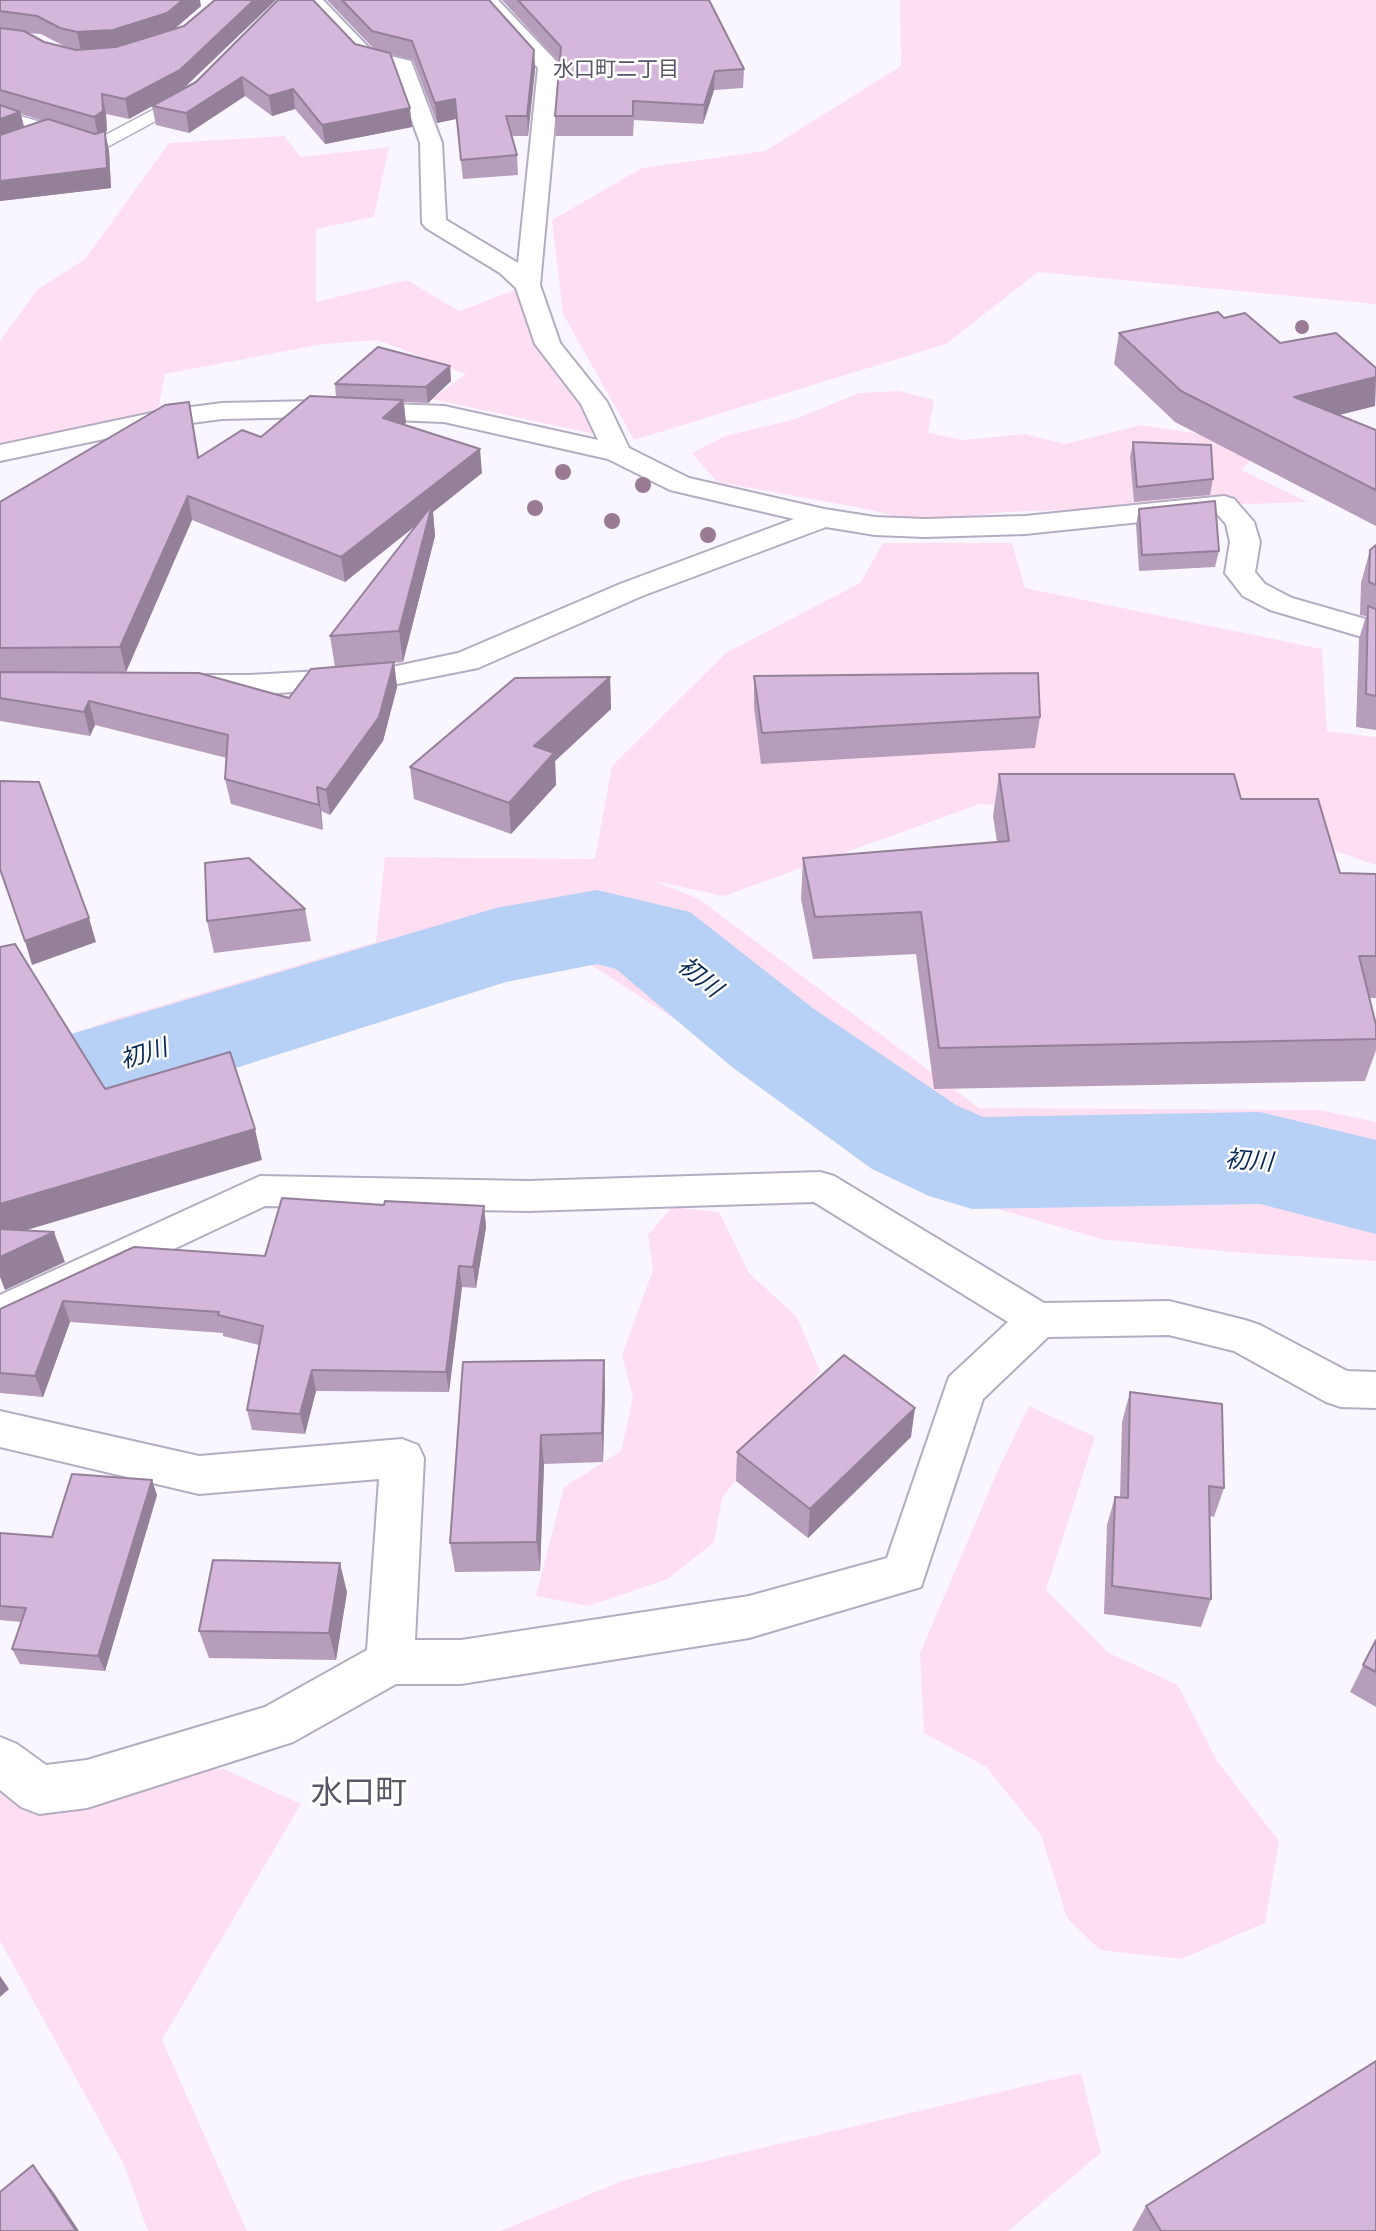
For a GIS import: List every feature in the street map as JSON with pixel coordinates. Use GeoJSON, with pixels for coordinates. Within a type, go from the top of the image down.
{"type":"FeatureCollection","features":[{"type":"Feature","properties":{"kind":"street"},"geometry":{"type":"LineString","coordinates":[[312,0],[366,57],[403,66],[431,143],[434,223],[509,268],[528,285]]}},
{"type":"Feature","properties":{"kind":"street"},"geometry":{"type":"LineString","coordinates":[[486,0],[549,67],[528,285],[548,344],[594,402],[617,453]]}},
{"type":"Feature","properties":{"kind":"street"},"geometry":{"type":"LineString","coordinates":[[0,453],[161,419],[222,411],[314,409],[444,414],[617,453],[680,484],[824,518],[875,527],[1025,525],[1224,505],[1240,522],[1245,542],[1240,573],[1254,590],[1281,604],[1376,632]]}},
{"type":"Feature","properties":{"kind":"street"},"geometry":{"type":"LineString","coordinates":[[156,684],[250,685],[392,676],[467,661],[631,590],[824,518]]}},
{"type":"Feature","properties":{"kind":"street"},"geometry":{"type":"LineString","coordinates":[[0,1314],[260,1191],[527,1196],[820,1187],[1038,1321],[1169,1318],[1245,1337],[1341,1389],[1376,1390]]}},
{"type":"Feature","properties":{"kind":"street"},"geometry":{"type":"LineString","coordinates":[[0,1760],[39,1790],[87,1783],[276,1726],[390,1662],[461,1662],[749,1617],[905,1573],[964,1390],[1038,1321]]}},
{"type":"Feature","properties":{"kind":"street"},"geometry":{"type":"LineString","coordinates":[[0,1429],[199,1475],[402,1458],[390,1662]]}},
{"type":"Feature","properties":{"kind":"lane"},"geometry":{"type":"LineString","coordinates":[[0,115],[100,145],[191,95],[209,77]]}},
{"type":"Feature","properties":{"kind":"lane"},"geometry":{"type":"LineString","coordinates":[[26,139],[52,130]]}},
{"type":"Feature","properties":{"kind":"shaded area"},"geometry":{"type":"Polygon","coordinates":[[[900,0],[1376,0],[1376,304],[1038,272],[946,344],[634,440],[563,314],[552,220],[642,168],[765,151],[901,66],[900,0]]]}},
{"type":"Feature","properties":{"kind":"shaded area"},"geometry":{"type":"Polygon","coordinates":[[[284,136],[301,157],[389,147],[374,217],[316,229],[316,302],[407,280],[459,311],[528,285],[609,437],[432,399],[466,374],[378,340],[323,344],[165,374],[158,411],[0,447],[0,341],[37,290],[85,259],[169,143],[284,136]]]}},
{"type":"Feature","properties":{"kind":"shaded area"},"geometry":{"type":"Polygon","coordinates":[[[899,391],[934,400],[928,433],[964,440],[1025,434],[1065,444],[1141,425],[1194,433],[1278,433],[1241,470],[1308,502],[1005,512],[921,522],[861,508],[717,482],[692,453],[725,436],[796,419],[859,393],[899,391]]]}},
{"type":"Feature","properties":{"kind":"shaded area"},"geometry":{"type":"Polygon","coordinates":[[[883,543],[1012,543],[1025,588],[1322,649],[1327,731],[1376,737],[1376,865],[1306,841],[1274,820],[980,804],[724,896],[654,881],[699,899],[979,1108],[1320,1110],[1376,1122],[1376,1261],[1230,1252],[1101,1239],[908,1183],[793,1096],[582,959],[414,999],[153,1085],[44,1108],[0,1062],[111,1020],[376,942],[385,857],[595,859],[612,766],[726,653],[860,583],[883,543]]]}},
{"type":"Feature","properties":{"kind":"shaded area"},"geometry":{"type":"Polygon","coordinates":[[[672,1207],[719,1212],[749,1273],[797,1317],[820,1371],[722,1498],[714,1542],[668,1579],[588,1606],[536,1596],[564,1487],[621,1451],[633,1398],[622,1355],[653,1270],[648,1235],[672,1207]]]}},
{"type":"Feature","properties":{"kind":"shaded area"},"geometry":{"type":"Polygon","coordinates":[[[1029,1406],[1095,1437],[1046,1590],[1109,1653],[1178,1685],[1217,1761],[1279,1841],[1265,1923],[1181,1959],[1100,1950],[1067,1918],[1041,1835],[986,1767],[924,1733],[920,1653],[998,1470],[1029,1406]]]}},
{"type":"Feature","properties":{"kind":"shaded area"},"geometry":{"type":"Polygon","coordinates":[[[0,1751],[31,1783],[224,1769],[301,1804],[162,2040],[247,2231],[148,2231],[124,2165],[0,1941],[0,1751]]]}},
{"type":"Feature","properties":{"kind":"shaded area"},"geometry":{"type":"Polygon","coordinates":[[[1081,2073],[1101,2153],[1008,2231],[500,2231],[625,2180],[1081,2073]]]}},
{"type":"Feature","properties":{"kind":"building"},"geometry":{"type":"Polygon","coordinates":[[[0,0],[183,0],[167,13],[113,30],[77,32],[60,28],[37,16],[0,11],[0,0]]]}},
{"type":"Feature","properties":{"kind":"building"},"geometry":{"type":"Polygon","coordinates":[[[215,0],[254,0],[180,70],[125,99],[102,94],[103,111],[94,117],[0,90],[0,28],[24,31],[44,42],[76,50],[116,47],[184,26],[215,0]]]}},
{"type":"Feature","properties":{"kind":"building"},"geometry":{"type":"Polygon","coordinates":[[[278,0],[313,0],[355,44],[390,53],[410,108],[322,125],[293,89],[269,96],[242,77],[186,113],[152,106],[196,82],[278,0]]]}},
{"type":"Feature","properties":{"kind":"building"},"geometry":{"type":"Polygon","coordinates":[[[342,0],[489,0],[534,50],[527,116],[506,116],[517,155],[461,160],[455,99],[435,103],[412,41],[372,31],[342,0]]]}},
{"type":"Feature","properties":{"kind":"building"},"geometry":{"type":"Polygon","coordinates":[[[518,0],[709,0],[744,69],[715,71],[704,105],[633,101],[633,116],[555,116],[561,47],[518,0]]]}},
{"type":"Feature","properties":{"kind":"building"},"geometry":{"type":"Polygon","coordinates":[[[0,105],[20,112],[0,119],[0,105]]]}},
{"type":"Feature","properties":{"kind":"building"},"geometry":{"type":"Polygon","coordinates":[[[48,119],[95,134],[105,131],[107,168],[0,181],[0,135],[48,119]]]}},
{"type":"Feature","properties":{"kind":"building"},"geometry":{"type":"Polygon","coordinates":[[[1218,312],[1224,318],[1245,313],[1280,343],[1336,333],[1376,368],[1376,377],[1294,397],[1376,430],[1376,490],[1181,391],[1119,333],[1218,312]]]}},
{"type":"Feature","properties":{"kind":"building"},"geometry":{"type":"Polygon","coordinates":[[[378,347],[450,366],[426,387],[335,384],[378,347]]]}},
{"type":"Feature","properties":{"kind":"building"},"geometry":{"type":"Polygon","coordinates":[[[310,396],[403,400],[383,418],[480,449],[341,557],[188,496],[120,647],[0,648],[0,502],[165,405],[189,402],[198,458],[242,430],[261,437],[310,396]]]}},
{"type":"Feature","properties":{"kind":"building"},"geometry":{"type":"Polygon","coordinates":[[[1133,442],[1211,445],[1213,479],[1137,487],[1133,442]]]}},
{"type":"Feature","properties":{"kind":"building"},"geometry":{"type":"Polygon","coordinates":[[[1215,501],[1219,551],[1142,555],[1139,509],[1215,501]]]}},
{"type":"Feature","properties":{"kind":"building"},"geometry":{"type":"Polygon","coordinates":[[[432,505],[399,631],[330,636],[432,505]]]}},
{"type":"Feature","properties":{"kind":"building"},"geometry":{"type":"Polygon","coordinates":[[[1376,545],[1376,585],[1369,582],[1370,550],[1376,545]]]}},
{"type":"Feature","properties":{"kind":"building"},"geometry":{"type":"Polygon","coordinates":[[[1368,606],[1376,609],[1376,696],[1366,694],[1368,606]]]}},
{"type":"Feature","properties":{"kind":"building"},"geometry":{"type":"Polygon","coordinates":[[[394,662],[379,717],[326,790],[317,787],[319,805],[225,779],[228,735],[89,701],[84,712],[0,698],[0,672],[199,673],[289,698],[311,669],[394,662]]]}},
{"type":"Feature","properties":{"kind":"building"},"geometry":{"type":"Polygon","coordinates":[[[1038,673],[1040,717],[762,733],[754,676],[1038,673]]]}},
{"type":"Feature","properties":{"kind":"building"},"geometry":{"type":"Polygon","coordinates":[[[610,677],[534,746],[554,753],[509,803],[410,767],[515,678],[610,677]]]}},
{"type":"Feature","properties":{"kind":"building"},"geometry":{"type":"Polygon","coordinates":[[[999,774],[1234,774],[1241,799],[1318,799],[1340,873],[1376,874],[1376,956],[1359,956],[1376,1025],[1376,1039],[939,1048],[921,912],[815,917],[803,858],[1009,841],[999,774]]]}},
{"type":"Feature","properties":{"kind":"building"},"geometry":{"type":"Polygon","coordinates":[[[0,781],[39,782],[89,918],[25,941],[0,869],[0,781]]]}},
{"type":"Feature","properties":{"kind":"building"},"geometry":{"type":"Polygon","coordinates":[[[249,858],[305,909],[207,921],[205,863],[249,858]]]}},
{"type":"Feature","properties":{"kind":"building"},"geometry":{"type":"Polygon","coordinates":[[[15,944],[105,1089],[230,1052],[255,1129],[0,1204],[0,947],[15,944]]]}},
{"type":"Feature","properties":{"kind":"building"},"geometry":{"type":"Polygon","coordinates":[[[282,1198],[384,1205],[385,1201],[484,1206],[473,1267],[459,1266],[446,1372],[312,1370],[300,1414],[247,1410],[263,1326],[218,1315],[219,1312],[63,1301],[35,1376],[0,1373],[0,1309],[134,1247],[265,1256],[282,1198]]]}},
{"type":"Feature","properties":{"kind":"building"},"geometry":{"type":"Polygon","coordinates":[[[0,1229],[54,1232],[0,1257],[0,1229]]]}},
{"type":"Feature","properties":{"kind":"building"},"geometry":{"type":"Polygon","coordinates":[[[844,1355],[915,1408],[810,1509],[737,1452],[844,1355]]]}},
{"type":"Feature","properties":{"kind":"building"},"geometry":{"type":"Polygon","coordinates":[[[604,1360],[602,1433],[541,1435],[537,1542],[450,1543],[463,1362],[604,1360]]]}},
{"type":"Feature","properties":{"kind":"building"},"geometry":{"type":"Polygon","coordinates":[[[1130,1392],[1222,1404],[1224,1488],[1209,1486],[1211,1599],[1112,1586],[1115,1497],[1128,1498],[1130,1392]]]}},
{"type":"Feature","properties":{"kind":"building"},"geometry":{"type":"Polygon","coordinates":[[[72,1474],[152,1480],[98,1656],[12,1649],[26,1608],[0,1606],[0,1533],[52,1537],[72,1474]]]}},
{"type":"Feature","properties":{"kind":"building"},"geometry":{"type":"Polygon","coordinates":[[[213,1560],[340,1563],[329,1633],[199,1631],[213,1560]]]}},
{"type":"Feature","properties":{"kind":"building"},"geometry":{"type":"Polygon","coordinates":[[[1376,1640],[1376,1672],[1363,1665],[1376,1640]]]}},
{"type":"Feature","properties":{"kind":"building"},"geometry":{"type":"Polygon","coordinates":[[[1376,2061],[1376,2231],[1161,2231],[1146,2206],[1376,2061]]]}},
{"type":"Feature","properties":{"kind":"building"},"geometry":{"type":"Polygon","coordinates":[[[33,2165],[76,2231],[0,2231],[0,2192],[33,2165]]]}},
{"type":"Feature","properties":{"kind":"waterway","name":"初川"},"geometry":{"type":"LineString","coordinates":[[0,1099],[496,946],[597,927],[651,939],[773,1038],[914,1137],[972,1163],[1260,1158],[1376,1187]]}},
{"type":"Feature","properties":{"kind":"district","name":"水口町二丁目"},"geometry":{"type":"Point","coordinates":[616,70]}},
{"type":"Feature","properties":{"kind":"district","name":"水口町"},"geometry":{"type":"Point","coordinates":[359,1794]}}]}
